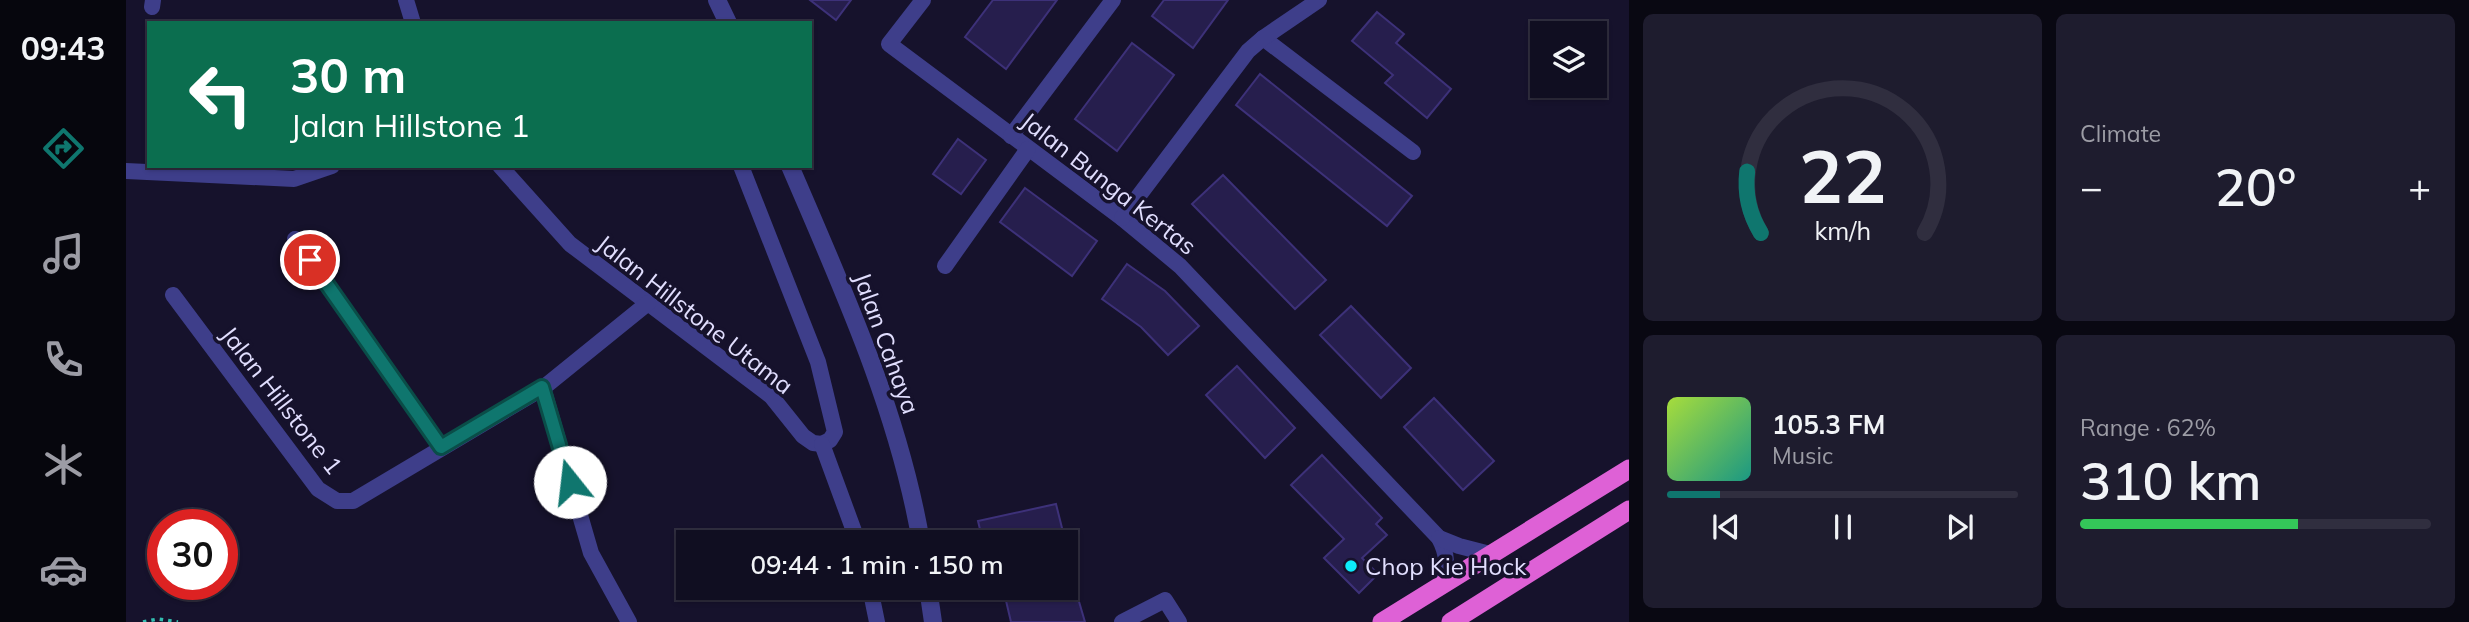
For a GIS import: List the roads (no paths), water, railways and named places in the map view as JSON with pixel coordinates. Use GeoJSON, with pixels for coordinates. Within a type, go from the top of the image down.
{"type":"FeatureCollection","features":[{"type":"Feature","properties":{"kind":"highway"},"geometry":{"type":"LineString","coordinates":[[1382,622],[1629,469]]}},
{"type":"Feature","properties":{"kind":"highway"},"geometry":{"type":"LineString","coordinates":[[1451,622],[1629,510]]}},
{"type":"Feature","properties":{"kind":"street"},"geometry":{"type":"LineString","coordinates":[[406,0],[412,21]]}},
{"type":"Feature","properties":{"kind":"street"},"geometry":{"type":"LineString","coordinates":[[718,0],[727,21]]}},
{"type":"Feature","properties":{"kind":"street","name":"Jalan Bunga Kertas"},"geometry":{"type":"LineString","coordinates":[[923,0],[889,44],[1122,218],[1180,266],[1439,538],[1490,554]]}},
{"type":"Feature","properties":{"kind":"street"},"geometry":{"type":"LineString","coordinates":[[1011,136],[1113,0]]}},
{"type":"Feature","properties":{"kind":"street"},"geometry":{"type":"LineString","coordinates":[[1122,218],[1248,51],[1319,0]]}},
{"type":"Feature","properties":{"kind":"street"},"geometry":{"type":"LineString","coordinates":[[1263,38],[1413,152]]}},
{"type":"Feature","properties":{"kind":"street"},"geometry":{"type":"LineString","coordinates":[[945,265],[1028,149]]}},
{"type":"Feature","properties":{"kind":"street"},"geometry":{"type":"LineString","coordinates":[[126,171],[294,179],[326,168]]}},
{"type":"Feature","properties":{"kind":"street","name":"Jalan Hillstone Utama"},"geometry":{"type":"LineString","coordinates":[[502,168],[570,244],[771,396],[803,436],[813,443],[822,444]]}},
{"type":"Feature","properties":{"kind":"street"},"geometry":{"type":"LineString","coordinates":[[742,168],[818,362],[835,432],[830,440],[822,444],[854,530]]}},
{"type":"Feature","properties":{"kind":"street","name":"Jalan Cahaya"},"geometry":{"type":"LineString","coordinates":[[791,168],[858,327],[883,396],[918,530]]}},
{"type":"Feature","properties":{"kind":"street"},"geometry":{"type":"LineString","coordinates":[[295,239],[441,447]]}},
{"type":"Feature","properties":{"kind":"street","name":"Jalan Hillstone 1"},"geometry":{"type":"LineString","coordinates":[[173,295],[318,489],[337,501],[353,501],[542,387],[648,303]]}},
{"type":"Feature","properties":{"kind":"street"},"geometry":{"type":"LineString","coordinates":[[542,387],[591,553],[629,622]]}},
{"type":"Feature","properties":{"kind":"street"},"geometry":{"type":"LineString","coordinates":[[1439,538],[1446,551],[1448,563],[1443,583]]}},
{"type":"Feature","properties":{"kind":"street"},"geometry":{"type":"LineString","coordinates":[[872,600],[877,622]]}},
{"type":"Feature","properties":{"kind":"street"},"geometry":{"type":"LineString","coordinates":[[930,600],[933,622]]}},
{"type":"Feature","properties":{"kind":"street"},"geometry":{"type":"LineString","coordinates":[[1122,622],[1165,600],[1179,622]]}},
{"type":"Feature","properties":{"kind":"place","name":"Chop Kie Hock"},"geometry":{"type":"Point","coordinates":[1351,566]}}]}
